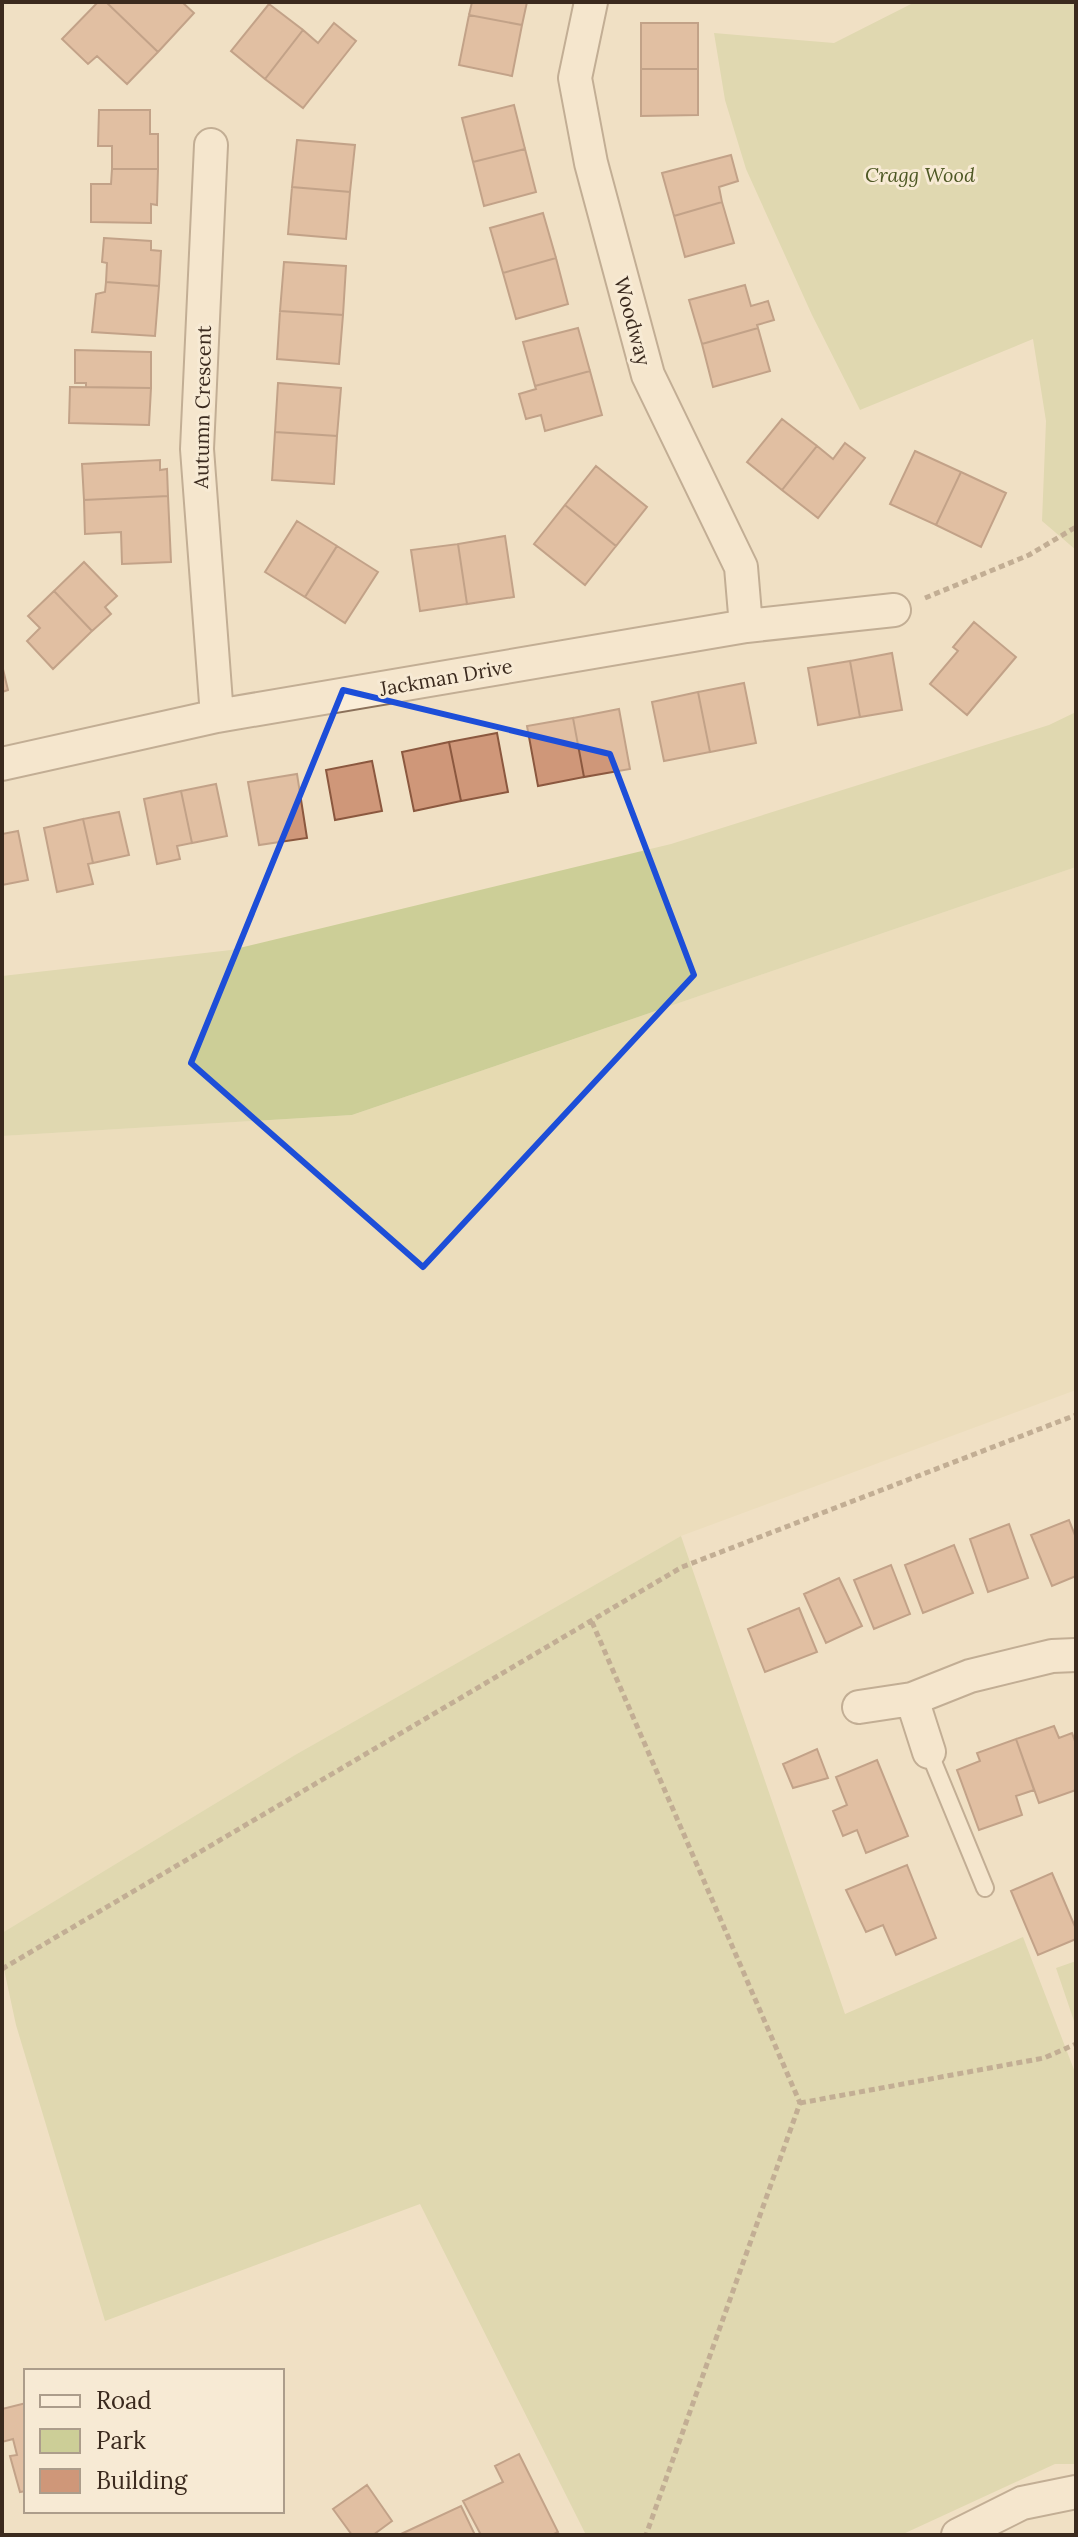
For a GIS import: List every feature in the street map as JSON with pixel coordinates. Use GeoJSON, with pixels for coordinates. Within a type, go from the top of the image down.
{"type":"FeatureCollection","features":[{"type":"Feature","properties":{"kind":"street","name":"Woodway"},"geometry":{"type":"LineString","coordinates":[[591,2],[575,78],[591,163],[648,375],[741,567],[746,626]]}},
{"type":"Feature","properties":{"kind":"street","name":"Autumn Crescent"},"geometry":{"type":"LineString","coordinates":[[211,145],[197,449],[217,716]]}},
{"type":"Feature","properties":{"kind":"street","name":"Jackman Drive"},"geometry":{"type":"LineString","coordinates":[[2,764],[217,716],[746,626],[894,610]]}},
{"type":"Feature","properties":{"kind":"street"},"geometry":{"type":"LineString","coordinates":[[859,1707],[912,1699],[970,1676],[1052,1656],[1076,1655]]}},
{"type":"Feature","properties":{"kind":"street"},"geometry":{"type":"LineString","coordinates":[[912,1699],[929,1752]]}},
{"type":"Feature","properties":{"kind":"street"},"geometry":{"type":"LineString","coordinates":[[958,2535],[1022,2503],[1076,2492]]}},
{"type":"Feature","properties":{"kind":"lane"},"geometry":{"type":"LineString","coordinates":[[929,1752],[985,1888]]}},
{"type":"Feature","properties":{"kind":"path"},"geometry":{"type":"LineString","coordinates":[[894,610],[1029,555],[1076,527]]}},
{"type":"Feature","properties":{"kind":"path"},"geometry":{"type":"LineString","coordinates":[[2,1969],[682,1567],[1076,1415]]}},
{"type":"Feature","properties":{"kind":"path"},"geometry":{"type":"LineString","coordinates":[[592,1622],[800,2103],[646,2535]]}},
{"type":"Feature","properties":{"kind":"path"},"geometry":{"type":"LineString","coordinates":[[800,2103],[1044,2058],[1076,2044]]}},
{"type":"Feature","properties":{"kind":"highlighted area"},"geometry":{"type":"Polygon","coordinates":[[[343,690],[610,754],[694,975],[423,1267],[191,1063],[343,690]]]}},
{"type":"Feature","properties":{"kind":"shaded area"},"geometry":{"type":"Polygon","coordinates":[[[1076,867],[1076,1390],[681,1536],[295,1755],[2,1933],[2,1136],[352,1115],[1076,867]]]}},
{"type":"Feature","properties":{"kind":"green space","name":"Cragg Wood"},"geometry":{"type":"Polygon","coordinates":[[[915,2],[1076,2],[1076,550],[1042,521],[1046,421],[1033,339],[860,410],[812,315],[746,169],[725,100],[714,33],[834,43],[915,2]]]}},
{"type":"Feature","properties":{"kind":"green space"},"geometry":{"type":"Polygon","coordinates":[[[1076,712],[1076,867],[352,1115],[2,1136],[2,976],[231,950],[671,844],[1049,725],[1076,712]]]}},
{"type":"Feature","properties":{"kind":"green space"},"geometry":{"type":"Polygon","coordinates":[[[681,1536],[845,2014],[1023,1937],[1076,2075],[1076,2464],[1055,2464],[901,2535],[586,2535],[420,2204],[105,2321],[16,2025],[2,1960],[2,1933],[295,1755],[681,1536]]]}},
{"type":"Feature","properties":{"kind":"green space"},"geometry":{"type":"Polygon","coordinates":[[[1076,1961],[1076,2027],[1056,1968],[1076,1961]]]}},
{"type":"Feature","properties":{"kind":"building"},"geometry":{"type":"Polygon","coordinates":[[[98,2],[106,2],[158,52],[127,84],[97,56],[88,64],[62,39],[98,2]]]}},
{"type":"Feature","properties":{"kind":"building"},"geometry":{"type":"Polygon","coordinates":[[[106,2],[182,2],[194,13],[158,52],[106,2]]]}},
{"type":"Feature","properties":{"kind":"building"},"geometry":{"type":"Polygon","coordinates":[[[472,2],[527,2],[522,25],[469,15],[472,2]]]}},
{"type":"Feature","properties":{"kind":"building"},"geometry":{"type":"Polygon","coordinates":[[[269,4],[303,30],[265,79],[231,51],[269,4]]]}},
{"type":"Feature","properties":{"kind":"building"},"geometry":{"type":"Polygon","coordinates":[[[469,15],[522,25],[512,76],[459,65],[469,15]]]}},
{"type":"Feature","properties":{"kind":"building"},"geometry":{"type":"Polygon","coordinates":[[[334,23],[356,41],[303,108],[265,79],[303,30],[318,43],[334,23]]]}},
{"type":"Feature","properties":{"kind":"building"},"geometry":{"type":"Polygon","coordinates":[[[641,23],[698,23],[698,69],[641,69],[641,23]]]}},
{"type":"Feature","properties":{"kind":"building"},"geometry":{"type":"Polygon","coordinates":[[[641,69],[698,69],[698,115],[641,116],[641,69]]]}},
{"type":"Feature","properties":{"kind":"building"},"geometry":{"type":"Polygon","coordinates":[[[514,105],[525,149],[473,162],[462,118],[514,105]]]}},
{"type":"Feature","properties":{"kind":"building"},"geometry":{"type":"Polygon","coordinates":[[[99,110],[150,110],[150,134],[158,134],[158,169],[112,169],[112,146],[98,146],[99,110]]]}},
{"type":"Feature","properties":{"kind":"building"},"geometry":{"type":"Polygon","coordinates":[[[297,140],[355,145],[350,192],[292,187],[297,140]]]}},
{"type":"Feature","properties":{"kind":"building"},"geometry":{"type":"Polygon","coordinates":[[[525,149],[536,192],[484,206],[473,162],[525,149]]]}},
{"type":"Feature","properties":{"kind":"building"},"geometry":{"type":"Polygon","coordinates":[[[731,155],[738,181],[719,187],[722,202],[674,216],[662,173],[731,155]]]}},
{"type":"Feature","properties":{"kind":"building"},"geometry":{"type":"Polygon","coordinates":[[[112,169],[158,169],[157,205],[151,204],[151,223],[91,222],[91,184],[111,184],[112,169]]]}},
{"type":"Feature","properties":{"kind":"building"},"geometry":{"type":"Polygon","coordinates":[[[292,187],[350,192],[346,239],[288,234],[292,187]]]}},
{"type":"Feature","properties":{"kind":"building"},"geometry":{"type":"Polygon","coordinates":[[[722,202],[734,243],[685,257],[674,216],[722,202]]]}},
{"type":"Feature","properties":{"kind":"building"},"geometry":{"type":"Polygon","coordinates":[[[543,213],[556,258],[503,273],[490,228],[543,213]]]}},
{"type":"Feature","properties":{"kind":"building"},"geometry":{"type":"Polygon","coordinates":[[[104,238],[151,241],[151,250],[161,251],[159,286],[106,282],[107,263],[102,262],[104,238]]]}},
{"type":"Feature","properties":{"kind":"building"},"geometry":{"type":"Polygon","coordinates":[[[556,258],[568,304],[516,319],[503,273],[556,258]]]}},
{"type":"Feature","properties":{"kind":"building"},"geometry":{"type":"Polygon","coordinates":[[[284,262],[346,266],[343,315],[280,311],[284,262]]]}},
{"type":"Feature","properties":{"kind":"building"},"geometry":{"type":"Polygon","coordinates":[[[106,282],[159,286],[155,336],[92,332],[96,294],[105,292],[106,282]]]}},
{"type":"Feature","properties":{"kind":"building"},"geometry":{"type":"Polygon","coordinates":[[[745,285],[751,306],[768,301],[774,320],[757,325],[758,328],[702,344],[689,300],[745,285]]]}},
{"type":"Feature","properties":{"kind":"building"},"geometry":{"type":"Polygon","coordinates":[[[280,311],[343,315],[339,364],[277,359],[280,311]]]}},
{"type":"Feature","properties":{"kind":"building"},"geometry":{"type":"Polygon","coordinates":[[[578,328],[590,371],[535,386],[523,342],[578,328]]]}},
{"type":"Feature","properties":{"kind":"building"},"geometry":{"type":"Polygon","coordinates":[[[758,328],[770,371],[713,387],[702,344],[758,328]]]}},
{"type":"Feature","properties":{"kind":"building"},"geometry":{"type":"Polygon","coordinates":[[[75,350],[151,352],[151,388],[86,387],[86,383],[75,383],[75,350]]]}},
{"type":"Feature","properties":{"kind":"building"},"geometry":{"type":"Polygon","coordinates":[[[590,371],[602,415],[545,431],[541,415],[526,419],[519,394],[536,389],[535,386],[590,371]]]}},
{"type":"Feature","properties":{"kind":"building"},"geometry":{"type":"Polygon","coordinates":[[[278,383],[341,388],[337,436],[275,432],[278,383]]]}},
{"type":"Feature","properties":{"kind":"building"},"geometry":{"type":"Polygon","coordinates":[[[70,387],[151,388],[149,425],[69,423],[70,387]]]}},
{"type":"Feature","properties":{"kind":"building"},"geometry":{"type":"Polygon","coordinates":[[[782,419],[817,446],[782,490],[747,462],[782,419]]]}},
{"type":"Feature","properties":{"kind":"building"},"geometry":{"type":"Polygon","coordinates":[[[275,432],[337,436],[334,484],[272,480],[275,432]]]}},
{"type":"Feature","properties":{"kind":"building"},"geometry":{"type":"Polygon","coordinates":[[[845,443],[865,458],[818,518],[782,490],[817,446],[833,459],[845,443]]]}},
{"type":"Feature","properties":{"kind":"building"},"geometry":{"type":"Polygon","coordinates":[[[915,451],[961,472],[936,525],[890,504],[915,451]]]}},
{"type":"Feature","properties":{"kind":"building"},"geometry":{"type":"Polygon","coordinates":[[[160,460],[160,470],[167,469],[168,496],[84,500],[82,464],[160,460]]]}},
{"type":"Feature","properties":{"kind":"building"},"geometry":{"type":"Polygon","coordinates":[[[596,466],[647,507],[616,546],[565,505],[596,466]]]}},
{"type":"Feature","properties":{"kind":"building"},"geometry":{"type":"Polygon","coordinates":[[[961,472],[1006,493],[981,547],[936,525],[961,472]]]}},
{"type":"Feature","properties":{"kind":"building"},"geometry":{"type":"Polygon","coordinates":[[[168,496],[171,562],[122,564],[121,532],[85,534],[84,500],[168,496]]]}},
{"type":"Feature","properties":{"kind":"building"},"geometry":{"type":"Polygon","coordinates":[[[565,505],[616,546],[585,585],[534,544],[565,505]]]}},
{"type":"Feature","properties":{"kind":"building"},"geometry":{"type":"Polygon","coordinates":[[[297,521],[337,546],[305,597],[265,572],[297,521]]]}},
{"type":"Feature","properties":{"kind":"building"},"geometry":{"type":"Polygon","coordinates":[[[505,536],[514,597],[467,604],[458,544],[505,536]]]}},
{"type":"Feature","properties":{"kind":"building"},"geometry":{"type":"Polygon","coordinates":[[[458,544],[467,604],[420,611],[411,550],[458,544]]]}},
{"type":"Feature","properties":{"kind":"building"},"geometry":{"type":"Polygon","coordinates":[[[337,546],[378,572],[345,623],[305,597],[337,546]]]}},
{"type":"Feature","properties":{"kind":"building"},"geometry":{"type":"Polygon","coordinates":[[[84,562],[117,596],[105,607],[111,614],[92,631],[54,591],[84,562]]]}},
{"type":"Feature","properties":{"kind":"building"},"geometry":{"type":"Polygon","coordinates":[[[54,591],[92,631],[53,669],[27,641],[40,628],[28,616],[54,591]]]}},
{"type":"Feature","properties":{"kind":"building"},"geometry":{"type":"Polygon","coordinates":[[[974,622],[1016,657],[967,715],[930,684],[958,651],[953,647],[974,622]]]}},
{"type":"Feature","properties":{"kind":"building"},"geometry":{"type":"Polygon","coordinates":[[[892,653],[902,710],[860,717],[850,661],[892,653]]]}},
{"type":"Feature","properties":{"kind":"building"},"geometry":{"type":"Polygon","coordinates":[[[850,661],[860,717],[818,725],[808,668],[850,661]]]}},
{"type":"Feature","properties":{"kind":"building"},"geometry":{"type":"Polygon","coordinates":[[[2,665],[8,690],[2,692],[2,665]]]}},
{"type":"Feature","properties":{"kind":"building"},"geometry":{"type":"Polygon","coordinates":[[[744,683],[756,743],[710,752],[698,692],[744,683]]]}},
{"type":"Feature","properties":{"kind":"building"},"geometry":{"type":"Polygon","coordinates":[[[698,692],[710,752],[664,761],[652,702],[698,692]]]}},
{"type":"Feature","properties":{"kind":"building"},"geometry":{"type":"Polygon","coordinates":[[[619,709],[630,769],[584,777],[573,718],[619,709]]]}},
{"type":"Feature","properties":{"kind":"building"},"geometry":{"type":"Polygon","coordinates":[[[573,718],[584,777],[538,786],[527,726],[573,718]]]}},
{"type":"Feature","properties":{"kind":"building"},"geometry":{"type":"Polygon","coordinates":[[[497,733],[508,792],[461,801],[449,742],[497,733]]]}},
{"type":"Feature","properties":{"kind":"building"},"geometry":{"type":"Polygon","coordinates":[[[449,742],[461,801],[414,811],[402,752],[449,742]]]}},
{"type":"Feature","properties":{"kind":"building"},"geometry":{"type":"Polygon","coordinates":[[[372,761],[382,811],[335,820],[326,770],[372,761]]]}},
{"type":"Feature","properties":{"kind":"building"},"geometry":{"type":"Polygon","coordinates":[[[297,774],[307,838],[259,845],[248,782],[297,774]]]}},
{"type":"Feature","properties":{"kind":"building"},"geometry":{"type":"Polygon","coordinates":[[[216,784],[227,836],[192,843],[181,791],[216,784]]]}},
{"type":"Feature","properties":{"kind":"building"},"geometry":{"type":"Polygon","coordinates":[[[181,791],[192,843],[177,846],[180,859],[157,864],[144,799],[181,791]]]}},
{"type":"Feature","properties":{"kind":"building"},"geometry":{"type":"Polygon","coordinates":[[[119,812],[129,855],[93,863],[83,819],[119,812]]]}},
{"type":"Feature","properties":{"kind":"building"},"geometry":{"type":"Polygon","coordinates":[[[83,819],[93,863],[88,864],[93,884],[57,892],[44,828],[83,819]]]}},
{"type":"Feature","properties":{"kind":"building"},"geometry":{"type":"Polygon","coordinates":[[[18,831],[28,880],[2,885],[2,834],[18,831]]]}},
{"type":"Feature","properties":{"kind":"building"},"geometry":{"type":"Polygon","coordinates":[[[1069,1520],[1076,1538],[1076,1576],[1052,1586],[1031,1535],[1069,1520]]]}},
{"type":"Feature","properties":{"kind":"building"},"geometry":{"type":"Polygon","coordinates":[[[1009,1524],[1028,1578],[988,1592],[970,1539],[1009,1524]]]}},
{"type":"Feature","properties":{"kind":"building"},"geometry":{"type":"Polygon","coordinates":[[[954,1545],[973,1593],[923,1613],[905,1565],[954,1545]]]}},
{"type":"Feature","properties":{"kind":"building"},"geometry":{"type":"Polygon","coordinates":[[[891,1565],[910,1614],[874,1629],[854,1580],[891,1565]]]}},
{"type":"Feature","properties":{"kind":"building"},"geometry":{"type":"Polygon","coordinates":[[[839,1578],[862,1626],[826,1643],[804,1594],[839,1578]]]}},
{"type":"Feature","properties":{"kind":"building"},"geometry":{"type":"Polygon","coordinates":[[[799,1608],[817,1652],[765,1672],[748,1629],[799,1608]]]}},
{"type":"Feature","properties":{"kind":"building"},"geometry":{"type":"Polygon","coordinates":[[[1054,1726],[1059,1738],[1072,1733],[1076,1744],[1076,1790],[1039,1803],[1016,1739],[1054,1726]]]}},
{"type":"Feature","properties":{"kind":"building"},"geometry":{"type":"Polygon","coordinates":[[[1016,1739],[1034,1790],[1016,1796],[1022,1815],[979,1830],[957,1770],[980,1761],[977,1753],[1016,1739]]]}},
{"type":"Feature","properties":{"kind":"building"},"geometry":{"type":"Polygon","coordinates":[[[817,1749],[828,1778],[793,1788],[783,1764],[817,1749]]]}},
{"type":"Feature","properties":{"kind":"building"},"geometry":{"type":"Polygon","coordinates":[[[877,1760],[908,1836],[866,1853],[857,1830],[843,1836],[833,1811],[847,1805],[836,1777],[877,1760]]]}},
{"type":"Feature","properties":{"kind":"building"},"geometry":{"type":"Polygon","coordinates":[[[907,1865],[936,1938],[896,1955],[883,1925],[866,1932],[846,1890],[907,1865]]]}},
{"type":"Feature","properties":{"kind":"building"},"geometry":{"type":"Polygon","coordinates":[[[1052,1873],[1076,1929],[1076,1939],[1038,1955],[1011,1891],[1052,1873]]]}},
{"type":"Feature","properties":{"kind":"building"},"geometry":{"type":"Polygon","coordinates":[[[24,2404],[24,2491],[20,2492],[10,2456],[17,2455],[13,2439],[2,2442],[2,2409],[24,2404]]]}},
{"type":"Feature","properties":{"kind":"building"},"geometry":{"type":"Polygon","coordinates":[[[519,2454],[558,2532],[552,2535],[481,2535],[463,2501],[503,2482],[495,2466],[519,2454]]]}},
{"type":"Feature","properties":{"kind":"building"},"geometry":{"type":"Polygon","coordinates":[[[367,2485],[392,2521],[373,2535],[352,2535],[333,2509],[367,2485]]]}},
{"type":"Feature","properties":{"kind":"building"},"geometry":{"type":"Polygon","coordinates":[[[461,2506],[475,2535],[401,2535],[401,2534],[461,2506]]]}}]}
